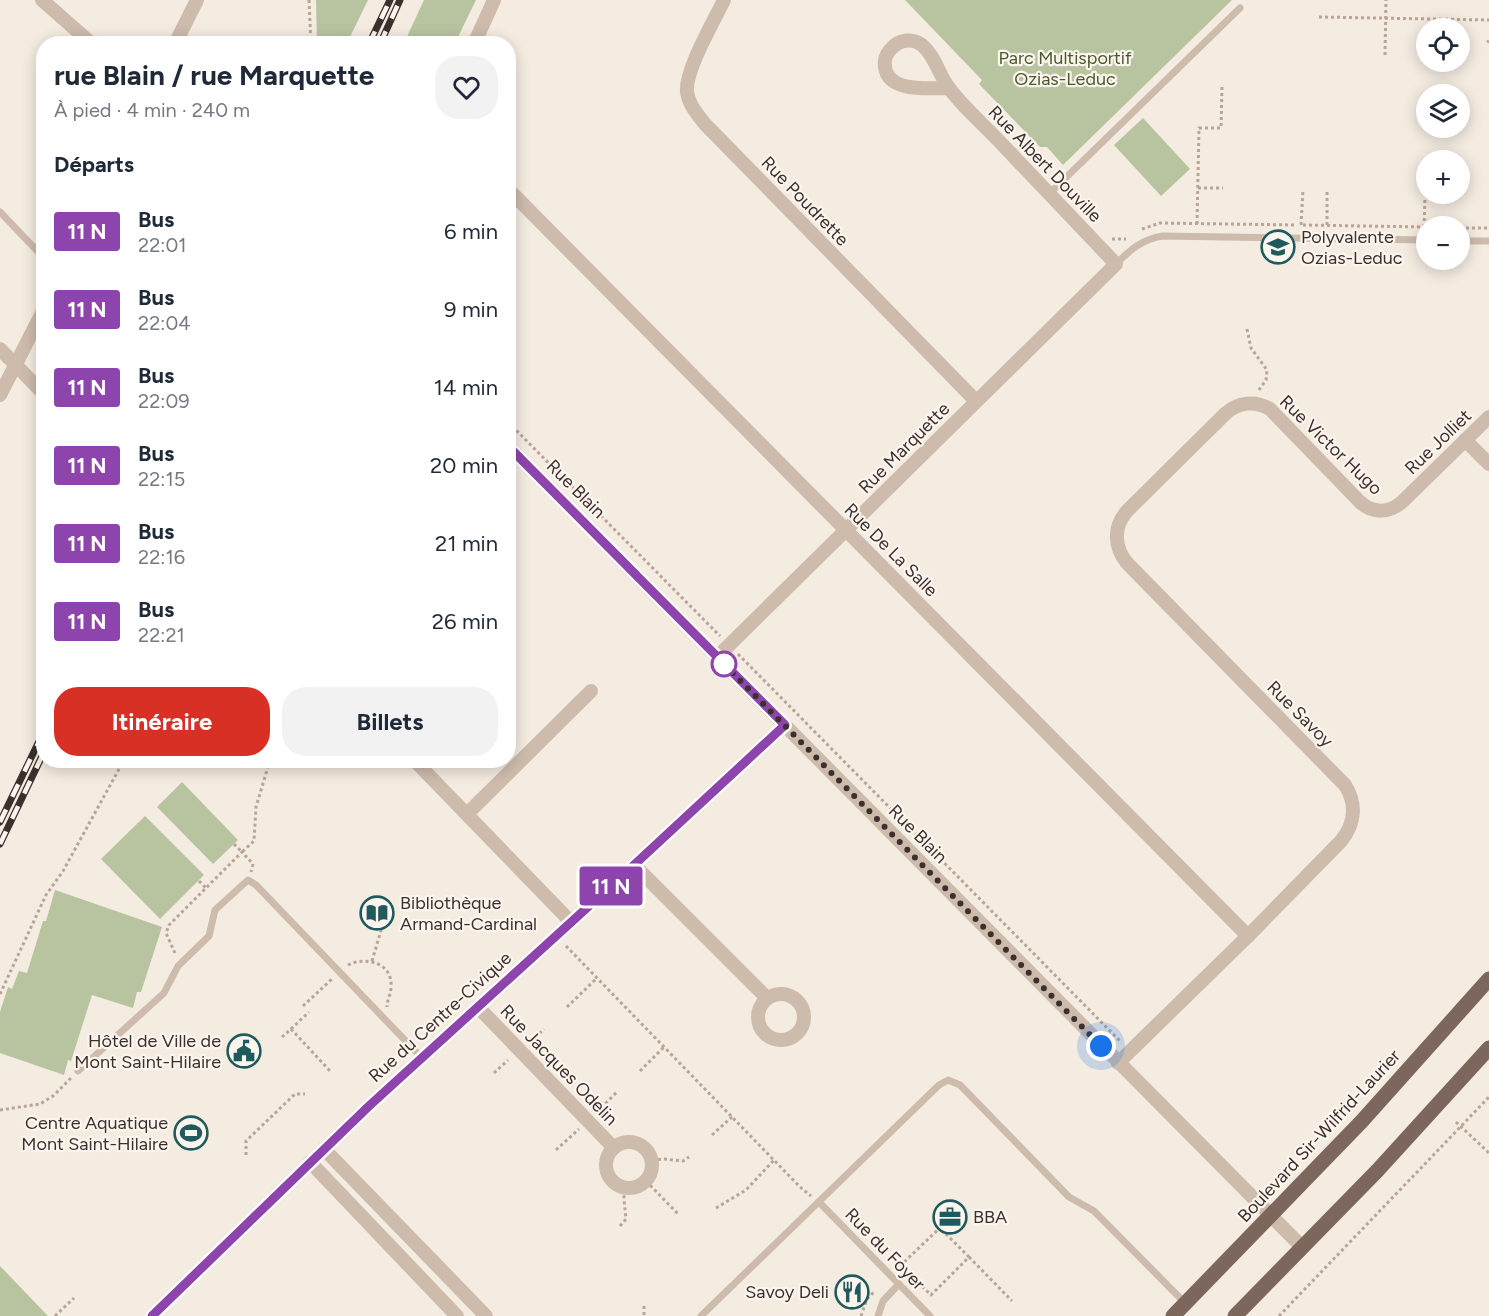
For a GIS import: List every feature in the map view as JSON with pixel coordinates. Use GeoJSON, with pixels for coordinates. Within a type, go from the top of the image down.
{"type":"FeatureCollection","features":[{"type":"Feature","properties":{"kind":"main road","name":"Boulevard Sir-Wilfrid-Laurier"},"geometry":{"type":"LineString","coordinates":[[1173,1316],[1362,1121],[1489,979]]}},
{"type":"Feature","properties":{"kind":"main road"},"geometry":{"type":"LineString","coordinates":[[1235,1316],[1377,1172],[1489,1048]]}},
{"type":"Feature","properties":{"kind":"street"},"geometry":{"type":"LineString","coordinates":[[42,0],[83,36]]}},
{"type":"Feature","properties":{"kind":"street"},"geometry":{"type":"LineString","coordinates":[[179,36],[197,0]]}},
{"type":"Feature","properties":{"kind":"street"},"geometry":{"type":"LineString","coordinates":[[478,36],[494,0]]}},
{"type":"Feature","properties":{"kind":"street","name":"Rue Poudrette"},"geometry":{"type":"LineString","coordinates":[[724,0],[689,74],[687,92],[693,108],[705,124],[976,401]]}},
{"type":"Feature","properties":{"kind":"street","name":"Rue Albert Douville"},"geometry":{"type":"LineString","coordinates":[[948,88],[902,85],[886,73],[887,55],[901,41],[915,41],[929,52],[948,88],[1116,264]]}},
{"type":"Feature","properties":{"kind":"street","name":"Rue De La Salle"},"geometry":{"type":"LineString","coordinates":[[516,197],[1248,936]]}},
{"type":"Feature","properties":{"kind":"street","name":"Rue Marquette"},"geometry":{"type":"LineString","coordinates":[[717,657],[1116,264]]}},
{"type":"Feature","properties":{"kind":"street"},"geometry":{"type":"LineString","coordinates":[[0,395],[36,325]]}},
{"type":"Feature","properties":{"kind":"street"},"geometry":{"type":"LineString","coordinates":[[0,349],[36,386]]}},
{"type":"Feature","properties":{"kind":"street","name":"Rue Victor Hugo"},"geometry":{"type":"LineString","coordinates":[[1255,404],[1274,413],[1364,506],[1382,511]]}},
{"type":"Feature","properties":{"kind":"street","name":"Rue Savoy"},"geometry":{"type":"LineString","coordinates":[[1118,1063],[1248,936],[1345,837],[1351,826],[1353,814],[1351,796],[1338,778],[1130,566],[1120,554],[1116,537],[1123,516],[1225,414],[1239,405],[1255,404]]}},
{"type":"Feature","properties":{"kind":"street","name":"Rue Jolliet"},"geometry":{"type":"LineString","coordinates":[[1382,511],[1392,509],[1402,502],[1489,417]]}},
{"type":"Feature","properties":{"kind":"street"},"geometry":{"type":"LineString","coordinates":[[1466,440],[1489,464]]}},
{"type":"Feature","properties":{"kind":"street","name":"Rue Blain"},"geometry":{"type":"LineString","coordinates":[[516,454],[1302,1247]]}},
{"type":"Feature","properties":{"kind":"street"},"geometry":{"type":"LineString","coordinates":[[516,765],[591,691]]}},
{"type":"Feature","properties":{"kind":"street","name":"Rue du Centre-Civique"},"geometry":{"type":"LineString","coordinates":[[152,1316],[310,1162],[785,725]]}},
{"type":"Feature","properties":{"kind":"street"},"geometry":{"type":"LineString","coordinates":[[422,768],[571,922]]}},
{"type":"Feature","properties":{"kind":"street"},"geometry":{"type":"LineString","coordinates":[[467,814],[513,768]]}},
{"type":"Feature","properties":{"kind":"street"},"geometry":{"type":"LineString","coordinates":[[634,865],[767,998]]}},
{"type":"Feature","properties":{"kind":"street","name":"Rue Jacques Odelin"},"geometry":{"type":"LineString","coordinates":[[477,1007],[614,1148]]}},
{"type":"Feature","properties":{"kind":"street","name":"Rue Jacques Odelin"},"geometry":{"type":"LineString","coordinates":[[624,1188],[613,1182],[608,1174],[607,1160],[614,1148],[621,1143],[636,1143],[648,1151],[652,1160]]}},
{"type":"Feature","properties":{"kind":"street"},"geometry":{"type":"LineString","coordinates":[[324,1149],[486,1316]]}},
{"type":"Feature","properties":{"kind":"street"},"geometry":{"type":"LineString","coordinates":[[624,1188],[638,1187],[646,1181],[652,1172],[652,1160]]}},
{"type":"Feature","properties":{"kind":"street"},"geometry":{"type":"LineString","coordinates":[[310,1162],[457,1316]]}},
{"type":"Feature","properties":{"kind":"lane"},"geometry":{"type":"LineString","coordinates":[[1048,194],[1240,8]]}},
{"type":"Feature","properties":{"kind":"lane"},"geometry":{"type":"LineString","coordinates":[[0,212],[36,250]]}},
{"type":"Feature","properties":{"kind":"lane"},"geometry":{"type":"LineString","coordinates":[[1116,264],[1137,245],[1163,236],[1416,240]]}},
{"type":"Feature","properties":{"kind":"lane"},"geometry":{"type":"LineString","coordinates":[[1470,241],[1489,241]]}},
{"type":"Feature","properties":{"kind":"lane"},"geometry":{"type":"LineString","coordinates":[[78,1071],[164,993],[182,962],[209,936],[215,910],[248,880],[256,885],[422,1058]]}},
{"type":"Feature","properties":{"kind":"lane"},"geometry":{"type":"LineString","coordinates":[[701,1316],[939,1084],[945,1081],[954,1081],[1069,1197],[1094,1211],[1185,1304]]}},
{"type":"Feature","properties":{"kind":"lane","name":"Rue du Foyer"},"geometry":{"type":"LineString","coordinates":[[819,1202],[930,1316]]}},
{"type":"Feature","properties":{"kind":"lane"},"geometry":{"type":"LineString","coordinates":[[878,1316],[883,1301],[899,1284]]}},
{"type":"Feature","properties":{"kind":"path"},"geometry":{"type":"LineString","coordinates":[[309,0],[311,36]]}},
{"type":"Feature","properties":{"kind":"path"},"geometry":{"type":"LineString","coordinates":[[1385,55],[1386,0]]}},
{"type":"Feature","properties":{"kind":"path"},"geometry":{"type":"LineString","coordinates":[[1318,16],[1489,20]]}},
{"type":"Feature","properties":{"kind":"path"},"geometry":{"type":"LineString","coordinates":[[1197,224],[1199,128],[1222,129],[1222,86],[1224,86]]}},
{"type":"Feature","properties":{"kind":"path"},"geometry":{"type":"LineString","coordinates":[[1198,188],[1223,188]]}},
{"type":"Feature","properties":{"kind":"path"},"geometry":{"type":"LineString","coordinates":[[1301,225],[1303,190]]}},
{"type":"Feature","properties":{"kind":"path"},"geometry":{"type":"LineString","coordinates":[[1327,191],[1327,226]]}},
{"type":"Feature","properties":{"kind":"path"},"geometry":{"type":"LineString","coordinates":[[1470,228],[1489,228]]}},
{"type":"Feature","properties":{"kind":"path"},"geometry":{"type":"LineString","coordinates":[[1247,329],[1251,348],[1267,370],[1266,380],[1258,392],[1255,404]]}},
{"type":"Feature","properties":{"kind":"path","name":"Rue Blain"},"geometry":{"type":"LineString","coordinates":[[516,430],[714,630]]}},
{"type":"Feature","properties":{"kind":"path","name":"Rue Blain"},"geometry":{"type":"LineString","coordinates":[[743,659],[1117,1037]]}},
{"type":"Feature","properties":{"kind":"path"},"geometry":{"type":"LineString","coordinates":[[0,994],[46,895],[63,871],[120,768]]}},
{"type":"Feature","properties":{"kind":"path"},"geometry":{"type":"LineString","coordinates":[[174,950],[166,933],[168,925],[254,841],[256,807],[268,768]]}},
{"type":"Feature","properties":{"kind":"path"},"geometry":{"type":"LineString","coordinates":[[234,844],[253,864]]}},
{"type":"Feature","properties":{"kind":"path"},"geometry":{"type":"LineString","coordinates":[[199,880],[206,888]]}},
{"type":"Feature","properties":{"kind":"path"},"geometry":{"type":"LineString","coordinates":[[372,961],[382,927]]}},
{"type":"Feature","properties":{"kind":"path"},"geometry":{"type":"LineString","coordinates":[[160,932],[166,933]]}},
{"type":"Feature","properties":{"kind":"path"},"geometry":{"type":"LineString","coordinates":[[564,944],[800,1187],[819,1202]]}},
{"type":"Feature","properties":{"kind":"path"},"geometry":{"type":"LineString","coordinates":[[348,965],[359,961],[372,961],[382,966],[392,986],[387,1001],[388,1009]]}},
{"type":"Feature","properties":{"kind":"path"},"geometry":{"type":"LineString","coordinates":[[567,1007],[597,978]]}},
{"type":"Feature","properties":{"kind":"path"},"geometry":{"type":"LineString","coordinates":[[303,1006],[332,979]]}},
{"type":"Feature","properties":{"kind":"path"},"geometry":{"type":"LineString","coordinates":[[282,1037],[309,1012]]}},
{"type":"Feature","properties":{"kind":"path"},"geometry":{"type":"LineString","coordinates":[[291,1029],[330,1071]]}},
{"type":"Feature","properties":{"kind":"path"},"geometry":{"type":"LineString","coordinates":[[529,1044],[544,1029]]}},
{"type":"Feature","properties":{"kind":"path"},"geometry":{"type":"LineString","coordinates":[[640,1071],[664,1047]]}},
{"type":"Feature","properties":{"kind":"path"},"geometry":{"type":"LineString","coordinates":[[494,1073],[509,1059]]}},
{"type":"Feature","properties":{"kind":"path"},"geometry":{"type":"LineString","coordinates":[[0,1110],[40,1104],[78,1071]]}},
{"type":"Feature","properties":{"kind":"path"},"geometry":{"type":"LineString","coordinates":[[596,1113],[617,1092]]}},
{"type":"Feature","properties":{"kind":"path"},"geometry":{"type":"LineString","coordinates":[[246,1155],[246,1141],[295,1094],[306,1094]]}},
{"type":"Feature","properties":{"kind":"path"},"geometry":{"type":"LineString","coordinates":[[1280,1316],[1489,1097]]}},
{"type":"Feature","properties":{"kind":"path"},"geometry":{"type":"LineString","coordinates":[[712,1135],[732,1117]]}},
{"type":"Feature","properties":{"kind":"path"},"geometry":{"type":"LineString","coordinates":[[1456,1122],[1489,1153]]}},
{"type":"Feature","properties":{"kind":"path"},"geometry":{"type":"LineString","coordinates":[[556,1150],[578,1130]]}},
{"type":"Feature","properties":{"kind":"path"},"geometry":{"type":"LineString","coordinates":[[652,1160],[683,1161],[689,1156]]}},
{"type":"Feature","properties":{"kind":"path"},"geometry":{"type":"LineString","coordinates":[[716,1208],[746,1190],[774,1160]]}},
{"type":"Feature","properties":{"kind":"path"},"geometry":{"type":"LineString","coordinates":[[646,1181],[679,1215]]}},
{"type":"Feature","properties":{"kind":"path"},"geometry":{"type":"LineString","coordinates":[[620,1226],[626,1219],[624,1188]]}},
{"type":"Feature","properties":{"kind":"path"},"geometry":{"type":"LineString","coordinates":[[947,1221],[940,1228],[1012,1301]]}},
{"type":"Feature","properties":{"kind":"path","name":"Rue du Foyer"},"geometry":{"type":"LineString","coordinates":[[940,1228],[900,1267],[931,1295],[969,1257]]}},
{"type":"Feature","properties":{"kind":"path"},"geometry":{"type":"LineString","coordinates":[[861,1316],[867,1299],[878,1289]]}},
{"type":"Feature","properties":{"kind":"path"},"geometry":{"type":"LineString","coordinates":[[859,1291],[867,1299]]}},
{"type":"Feature","properties":{"kind":"path"},"geometry":{"type":"LineString","coordinates":[[55,1316],[74,1298]]}},
{"type":"Feature","properties":{"kind":"path"},"geometry":{"type":"LineString","coordinates":[[644,1306],[644,1316]]}},
{"type":"Feature","properties":{"kind":"green space"},"geometry":{"type":"Polygon","coordinates":[[[316,0],[368,0],[350,36],[317,36],[316,0]]]}},
{"type":"Feature","properties":{"kind":"green space"},"geometry":{"type":"Polygon","coordinates":[[[424,0],[476,0],[458,36],[407,36],[424,0]]]}},
{"type":"Feature","properties":{"kind":"green space","name":"Parc Multisportif Ozias-Leduc"},"geometry":{"type":"Polygon","coordinates":[[[905,0],[1232,0],[1063,165],[1047,147],[1040,147],[979,84],[982,80],[905,0]]]}},
{"type":"Feature","properties":{"kind":"green space"},"geometry":{"type":"Polygon","coordinates":[[[1143,118],[1190,169],[1161,196],[1114,145],[1143,118]]]}},
{"type":"Feature","properties":{"kind":"green space"},"geometry":{"type":"Polygon","coordinates":[[[182,782],[238,840],[213,864],[157,807],[182,782]]]}},
{"type":"Feature","properties":{"kind":"green space"},"geometry":{"type":"Polygon","coordinates":[[[145,816],[204,875],[160,919],[101,859],[145,816]]]}},
{"type":"Feature","properties":{"kind":"green space"},"geometry":{"type":"Polygon","coordinates":[[[55,890],[162,927],[141,992],[137,992],[133,1008],[92,995],[71,1061],[68,1060],[64,1075],[0,1053],[0,1012],[8,987],[12,989],[19,971],[27,973],[55,890]]]}},
{"type":"Feature","properties":{"kind":"green space"},"geometry":{"type":"Polygon","coordinates":[[[0,1266],[48,1316],[0,1316],[0,1266]]]}},
{"type":"Feature","properties":{"kind":"railway"},"geometry":{"type":"LineString","coordinates":[[373,36],[390,0]]}},
{"type":"Feature","properties":{"kind":"railway"},"geometry":{"type":"LineString","coordinates":[[384,36],[400,0]]}},
{"type":"Feature","properties":{"kind":"railway"},"geometry":{"type":"LineString","coordinates":[[0,822],[36,748]]}},
{"type":"Feature","properties":{"kind":"railway"},"geometry":{"type":"LineString","coordinates":[[0,844],[36,768]]}},
{"type":"Feature","properties":{"kind":"bus line"},"geometry":{"type":"LineString","coordinates":[[152,1316],[369,1106],[785,725],[516,454]]}},
{"type":"Feature","properties":{"kind":"place","name":"Polyvalente Ozias-Leduc"},"geometry":{"type":"Point","coordinates":[1278,247]}},
{"type":"Feature","properties":{"kind":"place","name":"Bibliothèque Armand-Cardinal"},"geometry":{"type":"Point","coordinates":[377,913]}},
{"type":"Feature","properties":{"kind":"place","name":"Hôtel de Ville de Mont Saint-Hilaire"},"geometry":{"type":"Point","coordinates":[244,1051]}},
{"type":"Feature","properties":{"kind":"place","name":"Centre Aquatique Mont Saint-Hilaire"},"geometry":{"type":"Point","coordinates":[191,1133]}},
{"type":"Feature","properties":{"kind":"place","name":"BBA"},"geometry":{"type":"Point","coordinates":[950,1217]}},
{"type":"Feature","properties":{"kind":"place","name":"Savoy Deli"},"geometry":{"type":"Point","coordinates":[852,1292]}},
{"type":"Feature","properties":{"kind":"route"},"geometry":{"type":"LineString","coordinates":[[724,664],[717,657],[1101,1046]]}}]}
